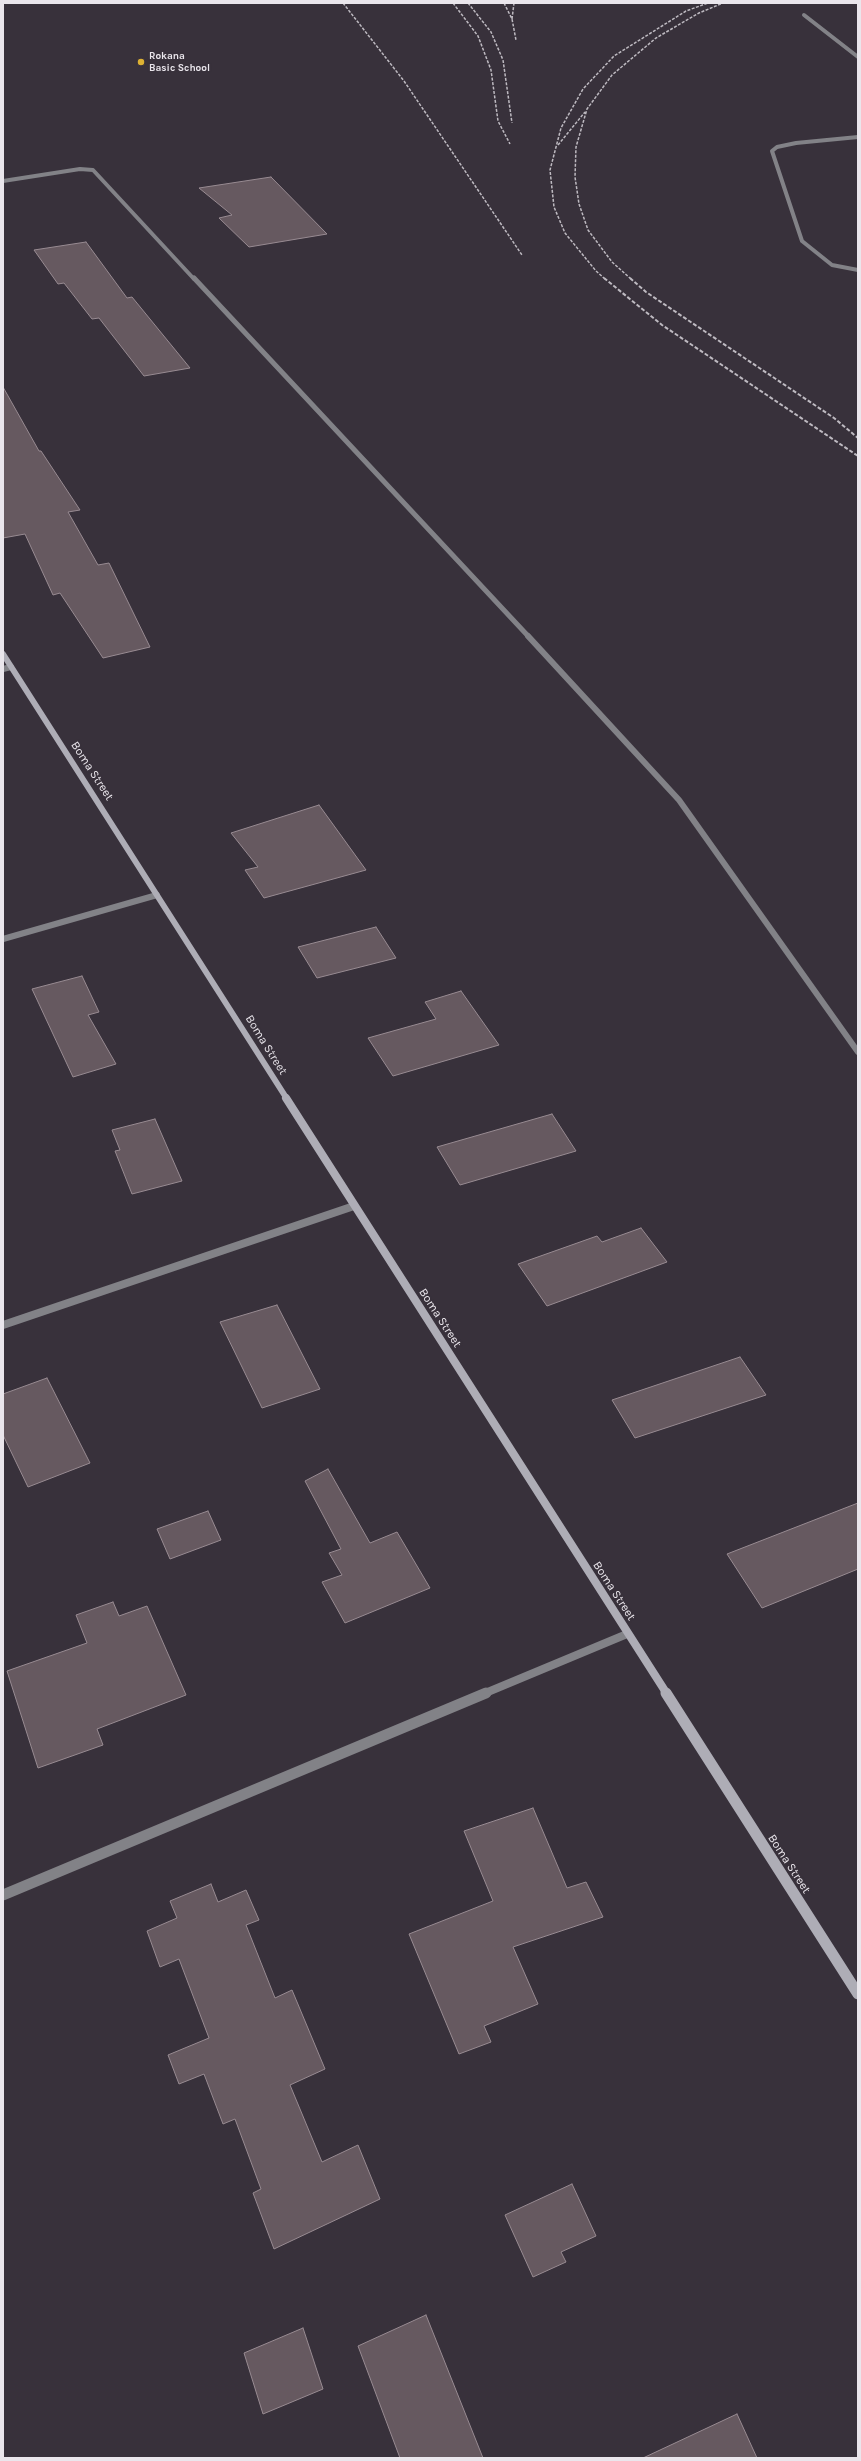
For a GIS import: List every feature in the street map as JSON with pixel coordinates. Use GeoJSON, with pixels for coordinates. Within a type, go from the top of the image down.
{"type":"FeatureCollection","features":[{"type":"Feature","properties":{"kind":"street"},"geometry":{"type":"LineString","coordinates":[[804,15],[858,57]]}},
{"type":"Feature","properties":{"kind":"street"},"geometry":{"type":"LineString","coordinates":[[858,137],[777,146],[772,151],[802,241],[818,256],[832,265],[858,270]]}},
{"type":"Feature","properties":{"kind":"street"},"geometry":{"type":"LineString","coordinates":[[3,181],[80,169],[93,170],[651,767],[679,800],[858,1052]]}},
{"type":"Feature","properties":{"kind":"street","name":"Boma Street"},"geometry":{"type":"LineString","coordinates":[[3,654],[7,668],[157,895],[858,1994]]}},
{"type":"Feature","properties":{"kind":"street"},"geometry":{"type":"LineString","coordinates":[[3,939],[157,895]]}},
{"type":"Feature","properties":{"kind":"street"},"geometry":{"type":"LineString","coordinates":[[3,1324],[354,1206]]}},
{"type":"Feature","properties":{"kind":"street"},"geometry":{"type":"LineString","coordinates":[[3,1895],[627,1634]]}},
{"type":"Feature","properties":{"kind":"building"},"geometry":{"type":"Polygon","coordinates":[[[271,177],[327,234],[249,247],[219,218],[232,215],[199,188],[271,177]]]}},
{"type":"Feature","properties":{"kind":"building"},"geometry":{"type":"Polygon","coordinates":[[[86,242],[127,298],[132,297],[190,368],[144,376],[99,318],[92,319],[64,283],[58,284],[34,250],[86,242]]]}},
{"type":"Feature","properties":{"kind":"building"},"geometry":{"type":"Polygon","coordinates":[[[3,387],[39,451],[41,451],[80,510],[68,512],[98,565],[109,563],[150,647],[103,658],[60,593],[53,595],[25,534],[3,538],[3,387]]]}},
{"type":"Feature","properties":{"kind":"building"},"geometry":{"type":"Polygon","coordinates":[[[319,805],[366,870],[264,898],[245,870],[258,867],[231,833],[319,805]]]}},
{"type":"Feature","properties":{"kind":"building"},"geometry":{"type":"Polygon","coordinates":[[[376,927],[396,958],[317,978],[298,947],[376,927]]]}},
{"type":"Feature","properties":{"kind":"building"},"geometry":{"type":"Polygon","coordinates":[[[82,976],[99,1012],[88,1015],[116,1064],[73,1077],[32,989],[82,976]]]}},
{"type":"Feature","properties":{"kind":"building"},"geometry":{"type":"Polygon","coordinates":[[[461,991],[499,1045],[393,1076],[368,1038],[436,1019],[425,1002],[461,991]]]}},
{"type":"Feature","properties":{"kind":"building"},"geometry":{"type":"Polygon","coordinates":[[[552,1114],[576,1151],[460,1185],[437,1147],[552,1114]]]}},
{"type":"Feature","properties":{"kind":"building"},"geometry":{"type":"Polygon","coordinates":[[[155,1119],[182,1181],[132,1194],[115,1151],[120,1150],[112,1130],[155,1119]]]}},
{"type":"Feature","properties":{"kind":"building"},"geometry":{"type":"Polygon","coordinates":[[[641,1228],[667,1262],[547,1306],[518,1264],[597,1236],[602,1242],[641,1228]]]}},
{"type":"Feature","properties":{"kind":"building"},"geometry":{"type":"Polygon","coordinates":[[[277,1305],[320,1389],[262,1408],[220,1322],[277,1305]]]}},
{"type":"Feature","properties":{"kind":"building"},"geometry":{"type":"Polygon","coordinates":[[[740,1357],[766,1395],[635,1438],[612,1400],[740,1357]]]}},
{"type":"Feature","properties":{"kind":"building"},"geometry":{"type":"Polygon","coordinates":[[[47,1378],[90,1463],[28,1487],[3,1435],[3,1394],[47,1378]]]}},
{"type":"Feature","properties":{"kind":"building"},"geometry":{"type":"Polygon","coordinates":[[[328,1469],[370,1543],[397,1532],[430,1588],[345,1623],[322,1582],[342,1575],[329,1553],[341,1549],[305,1481],[328,1469]]]}},
{"type":"Feature","properties":{"kind":"building"},"geometry":{"type":"Polygon","coordinates":[[[858,1503],[858,1569],[762,1608],[727,1554],[858,1503]]]}},
{"type":"Feature","properties":{"kind":"building"},"geometry":{"type":"Polygon","coordinates":[[[208,1511],[221,1540],[170,1559],[157,1529],[208,1511]]]}},
{"type":"Feature","properties":{"kind":"building"},"geometry":{"type":"Polygon","coordinates":[[[113,1602],[119,1616],[147,1606],[186,1695],[97,1729],[103,1745],[38,1768],[7,1671],[87,1643],[76,1615],[113,1602]]]}},
{"type":"Feature","properties":{"kind":"building"},"geometry":{"type":"Polygon","coordinates":[[[533,1808],[567,1888],[586,1882],[603,1917],[513,1947],[538,2004],[484,2026],[491,2042],[459,2054],[409,1934],[493,1901],[464,1831],[533,1808]]]}},
{"type":"Feature","properties":{"kind":"building"},"geometry":{"type":"Polygon","coordinates":[[[211,1884],[218,1902],[246,1890],[259,1920],[246,1925],[275,1998],[292,1990],[325,2069],[290,2085],[322,2162],[358,2145],[380,2199],[274,2249],[253,2193],[261,2189],[235,2119],[223,2124],[204,2074],[179,2084],[168,2055],[209,2038],[179,1959],[160,1967],[147,1931],[177,1918],[170,1901],[211,1884]]]}},
{"type":"Feature","properties":{"kind":"building"},"geometry":{"type":"Polygon","coordinates":[[[572,2184],[596,2236],[561,2252],[566,2262],[533,2277],[505,2215],[572,2184]]]}},
{"type":"Feature","properties":{"kind":"building"},"geometry":{"type":"Polygon","coordinates":[[[426,2315],[483,2458],[400,2458],[358,2346],[426,2315]]]}},
{"type":"Feature","properties":{"kind":"building"},"geometry":{"type":"Polygon","coordinates":[[[303,2328],[323,2389],[263,2414],[244,2353],[303,2328]]]}},
{"type":"Feature","properties":{"kind":"building"},"geometry":{"type":"Polygon","coordinates":[[[737,2414],[757,2458],[643,2458],[737,2414]]]}},
{"type":"Feature","properties":{"kind":"railway"},"geometry":{"type":"LineString","coordinates":[[343,3],[404,81],[522,255]]}},
{"type":"Feature","properties":{"kind":"railway"},"geometry":{"type":"LineString","coordinates":[[453,3],[478,36],[491,70],[498,121],[510,144]]}},
{"type":"Feature","properties":{"kind":"railway"},"geometry":{"type":"LineString","coordinates":[[468,3],[491,32],[503,60],[512,123]]}},
{"type":"Feature","properties":{"kind":"railway"},"geometry":{"type":"LineString","coordinates":[[504,3],[512,19]]}},
{"type":"Feature","properties":{"kind":"railway"},"geometry":{"type":"LineString","coordinates":[[512,19],[514,3]]}},
{"type":"Feature","properties":{"kind":"railway"},"geometry":{"type":"LineString","coordinates":[[605,279],[596,271],[565,233],[554,207],[550,170],[561,128],[583,89],[614,56],[686,11],[708,3]]}},
{"type":"Feature","properties":{"kind":"railway"},"geometry":{"type":"LineString","coordinates":[[631,279],[612,262],[588,230],[579,204],[575,177],[576,147],[587,109],[612,75],[656,38],[699,13],[723,3]]}},
{"type":"Feature","properties":{"kind":"railway"},"geometry":{"type":"LineString","coordinates":[[512,19],[516,40]]}},
{"type":"Feature","properties":{"kind":"railway"},"geometry":{"type":"LineString","coordinates":[[558,145],[585,112]]}},
{"type":"Feature","properties":{"kind":"railway"},"geometry":{"type":"LineString","coordinates":[[604,278],[662,325],[858,456]]}},
{"type":"Feature","properties":{"kind":"railway"},"geometry":{"type":"LineString","coordinates":[[630,278],[646,292],[834,418],[858,438]]}},
{"type":"Feature","properties":{"kind":"place","name":"Rokana Basic School"},"geometry":{"type":"Point","coordinates":[141,62]}}]}
